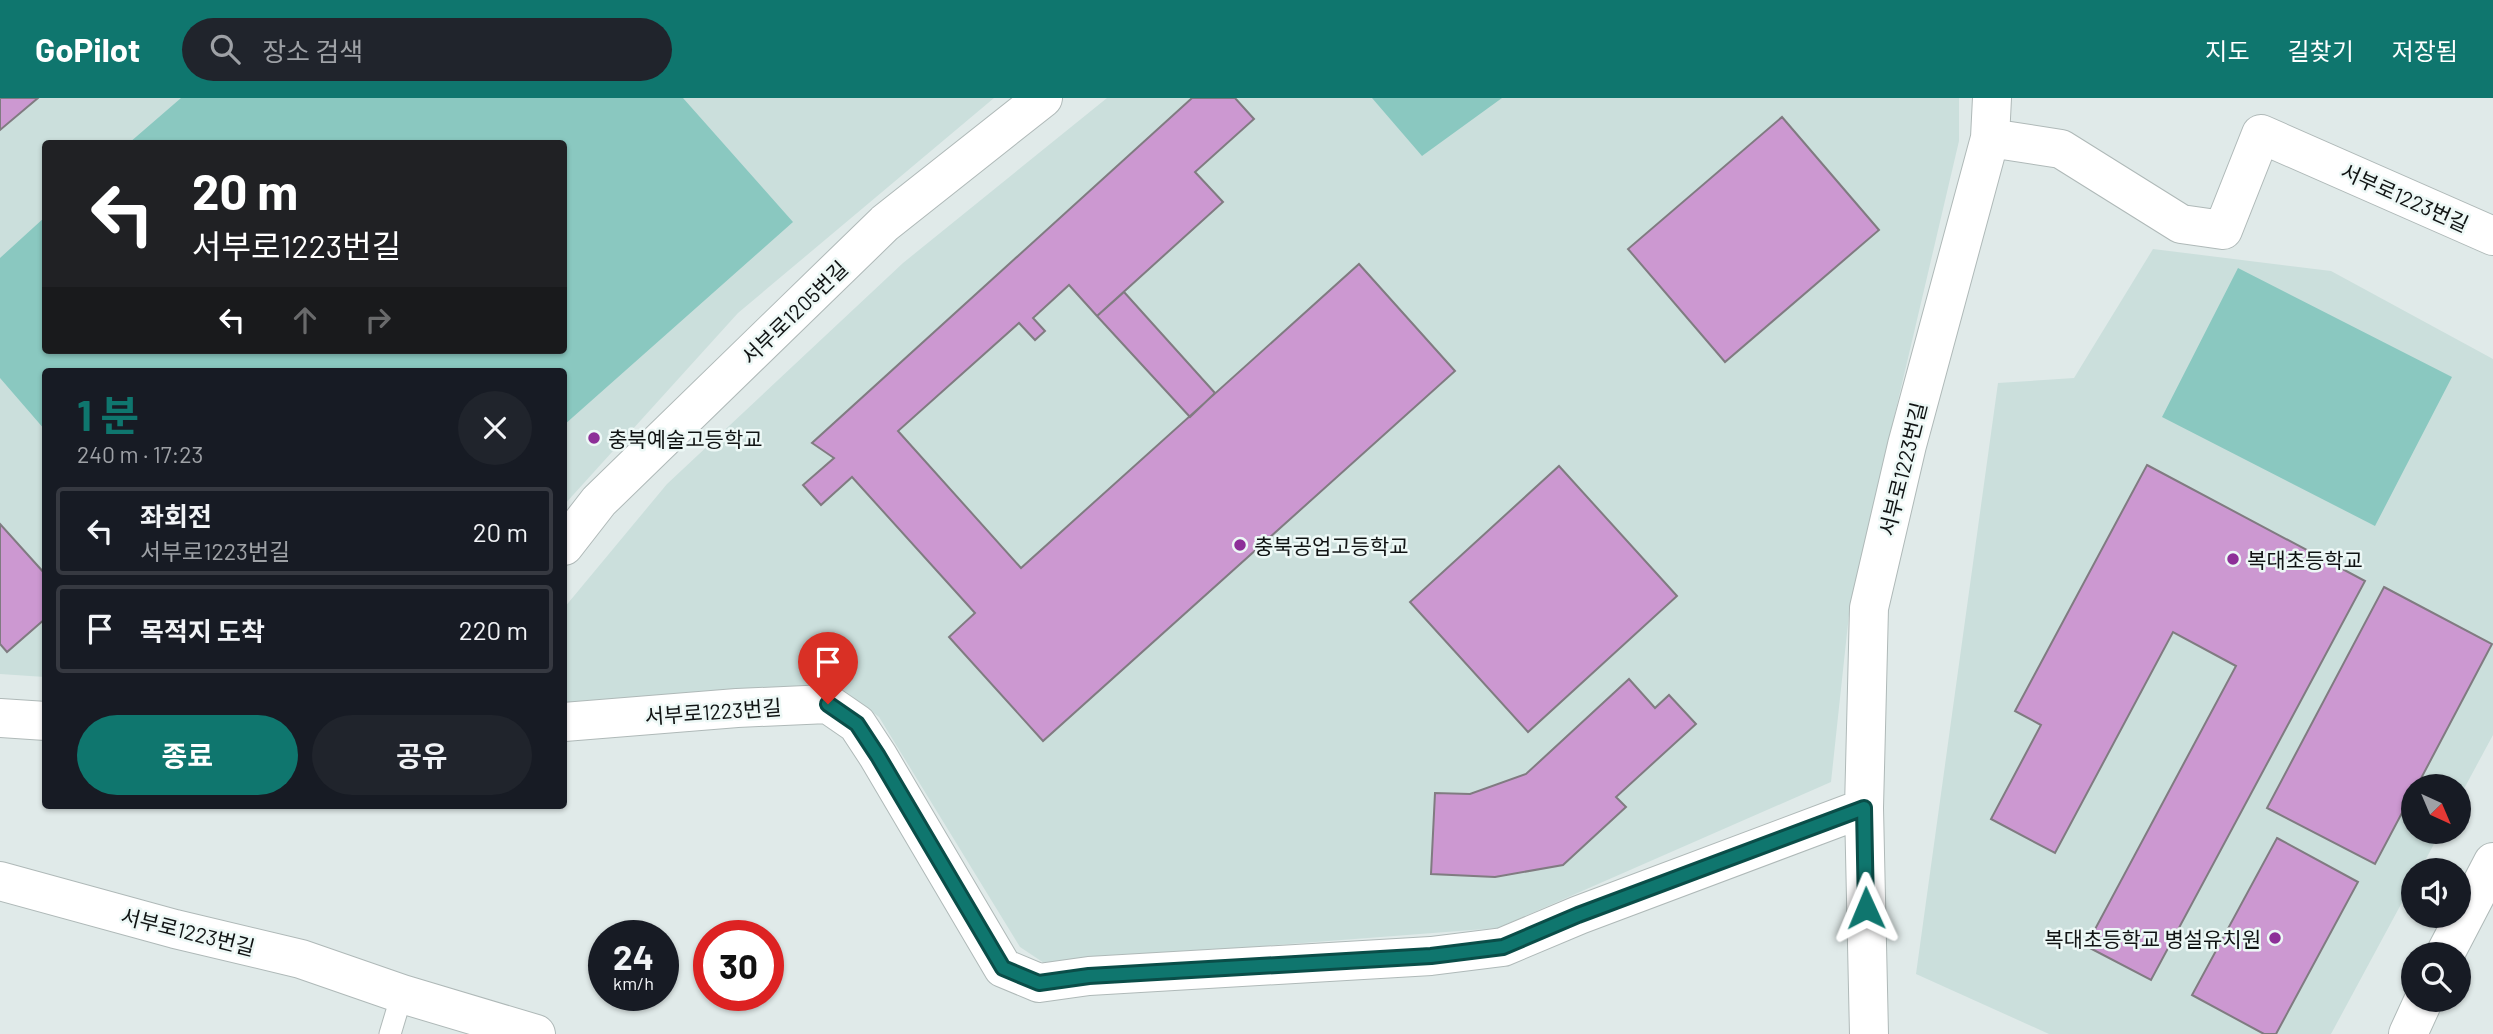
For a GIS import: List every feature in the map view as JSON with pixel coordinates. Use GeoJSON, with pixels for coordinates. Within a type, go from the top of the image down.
{"type":"FeatureCollection","features":[{"type":"Feature","properties":{"kind":"street","name":"서부로1205번길"},"geometry":{"type":"LineString","coordinates":[[567,542],[599,502],[885,223],[1043,98]]}},
{"type":"Feature","properties":{"kind":"street","name":"서부로1223번길"},"geometry":{"type":"LineString","coordinates":[[1869,1034],[1864,808],[1869,608],[1907,444],[1990,138],[1992,98]]}},
{"type":"Feature","properties":{"kind":"street","name":"서부로1223번길"},"geometry":{"type":"LineString","coordinates":[[1990,138],[2061,149],[2181,224],[2223,230],[2261,134],[2493,236]]}},
{"type":"Feature","properties":{"kind":"street","name":"서부로1223번길"},"geometry":{"type":"LineString","coordinates":[[567,722],[737,708],[828,704],[857,724],[1003,968],[1039,983],[1089,976],[1431,956],[1503,947],[1578,915],[1864,808]]}},
{"type":"Feature","properties":{"kind":"street"},"geometry":{"type":"LineString","coordinates":[[0,718],[42,721]]}},
{"type":"Feature","properties":{"kind":"street"},"geometry":{"type":"LineString","coordinates":[[2451,942],[2493,862]]}},
{"type":"Feature","properties":{"kind":"street","name":"서부로1223번길"},"geometry":{"type":"LineString","coordinates":[[0,881],[175,929],[301,959],[402,995],[536,1034]]}},
{"type":"Feature","properties":{"kind":"street"},"geometry":{"type":"LineString","coordinates":[[2408,1034],[2418,1012]]}},
{"type":"Feature","properties":{"kind":"lane"},"geometry":{"type":"LineString","coordinates":[[390,1034],[402,995]]}},
{"type":"Feature","properties":{"kind":"shaded area","name":"충북예술고등학교"},"geometry":{"type":"Polygon","coordinates":[[[0,98],[994,98],[738,313],[567,502],[567,368],[42,368],[42,677],[0,674],[0,98]]]}},
{"type":"Feature","properties":{"kind":"shaded area"},"geometry":{"type":"Polygon","coordinates":[[[181,98],[683,98],[793,222],[567,422],[567,368],[42,368],[42,427],[0,378],[0,258],[42,220],[42,354],[567,354],[567,140],[132,140],[181,98]]]}},
{"type":"Feature","properties":{"kind":"shaded area","name":"충북공업고등학교"},"geometry":{"type":"Polygon","coordinates":[[[1107,98],[1959,98],[1959,141],[1850,605],[1831,782],[1498,928],[1044,963],[1020,947],[879,717],[837,685],[567,705],[567,604],[667,484],[903,263],[1107,98]]]}},
{"type":"Feature","properties":{"kind":"shaded area"},"geometry":{"type":"Polygon","coordinates":[[[1372,98],[1502,98],[1422,156],[1372,98]]]}},
{"type":"Feature","properties":{"kind":"shaded area","name":"복대초등학교"},"geometry":{"type":"Polygon","coordinates":[[[2153,249],[2331,271],[2493,359],[2493,735],[2471,776],[2401,774],[2401,844],[2434,844],[2426,858],[2401,858],[2401,904],[2331,1034],[2049,1034],[1916,974],[1998,383],[2074,378],[2153,249]]]}},
{"type":"Feature","properties":{"kind":"shaded area"},"geometry":{"type":"Polygon","coordinates":[[[2238,268],[2452,377],[2375,526],[2162,417],[2238,268]]]}},
{"type":"Feature","properties":{"kind":"building"},"geometry":{"type":"Polygon","coordinates":[[[0,98],[38,98],[0,130],[0,98]]]}},
{"type":"Feature","properties":{"kind":"building"},"geometry":{"type":"Polygon","coordinates":[[[1192,98],[1235,98],[1254,119],[1195,172],[1223,202],[1097,316],[1069,285],[1033,318],[1045,331],[1035,340],[1019,323],[898,431],[1021,568],[1359,264],[1455,371],[1043,741],[949,637],[975,613],[852,477],[821,505],[803,485],[834,458],[812,443],[1192,98]]]}},
{"type":"Feature","properties":{"kind":"building"},"geometry":{"type":"Polygon","coordinates":[[[1782,117],[1879,230],[1725,362],[1628,249],[1782,117]]]}},
{"type":"Feature","properties":{"kind":"building"},"geometry":{"type":"Polygon","coordinates":[[[1124,292],[1215,393],[1190,417],[1097,316],[1124,292]]]}},
{"type":"Feature","properties":{"kind":"building"},"geometry":{"type":"Polygon","coordinates":[[[2147,465],[2365,581],[2151,980],[2086,946],[2236,666],[2173,632],[2055,853],[1991,819],[2041,725],[2015,711],[2147,465]]]}},
{"type":"Feature","properties":{"kind":"building"},"geometry":{"type":"Polygon","coordinates":[[[1559,466],[1677,596],[1528,732],[1410,602],[1559,466]]]}},
{"type":"Feature","properties":{"kind":"building"},"geometry":{"type":"Polygon","coordinates":[[[0,524],[42,571],[42,621],[7,652],[0,644],[0,524]]]}},
{"type":"Feature","properties":{"kind":"building"},"geometry":{"type":"Polygon","coordinates":[[[2384,587],[2492,644],[2423,774],[2401,774],[2401,815],[2375,864],[2267,808],[2384,587]]]}},
{"type":"Feature","properties":{"kind":"building"},"geometry":{"type":"Polygon","coordinates":[[[1629,679],[1655,708],[1669,695],[1696,724],[1616,797],[1626,807],[1563,865],[1495,877],[1431,874],[1435,793],[1470,794],[1526,774],[1629,679]]]}},
{"type":"Feature","properties":{"kind":"building","name":"복대초등학교 병설유치원"},"geometry":{"type":"Polygon","coordinates":[[[2277,838],[2358,882],[2276,1034],[2264,1034],[2192,995],[2277,838]]]}},
{"type":"Feature","properties":{"kind":"place","name":"충북예술고등학교"},"geometry":{"type":"Point","coordinates":[594,438]}},
{"type":"Feature","properties":{"kind":"place","name":"충북공업고등학교"},"geometry":{"type":"Point","coordinates":[1240,545]}},
{"type":"Feature","properties":{"kind":"place","name":"복대초등학교"},"geometry":{"type":"Point","coordinates":[2233,559]}},
{"type":"Feature","properties":{"kind":"place","name":"복대초등학교 병설유치원"},"geometry":{"type":"Point","coordinates":[2275,938]}},
{"type":"Feature","properties":{"kind":"route"},"geometry":{"type":"LineString","coordinates":[[828,704],[857,724],[1003,968],[1039,983],[1089,976],[1431,956],[1503,947],[1578,915],[1864,808],[1866,908]]}}]}
